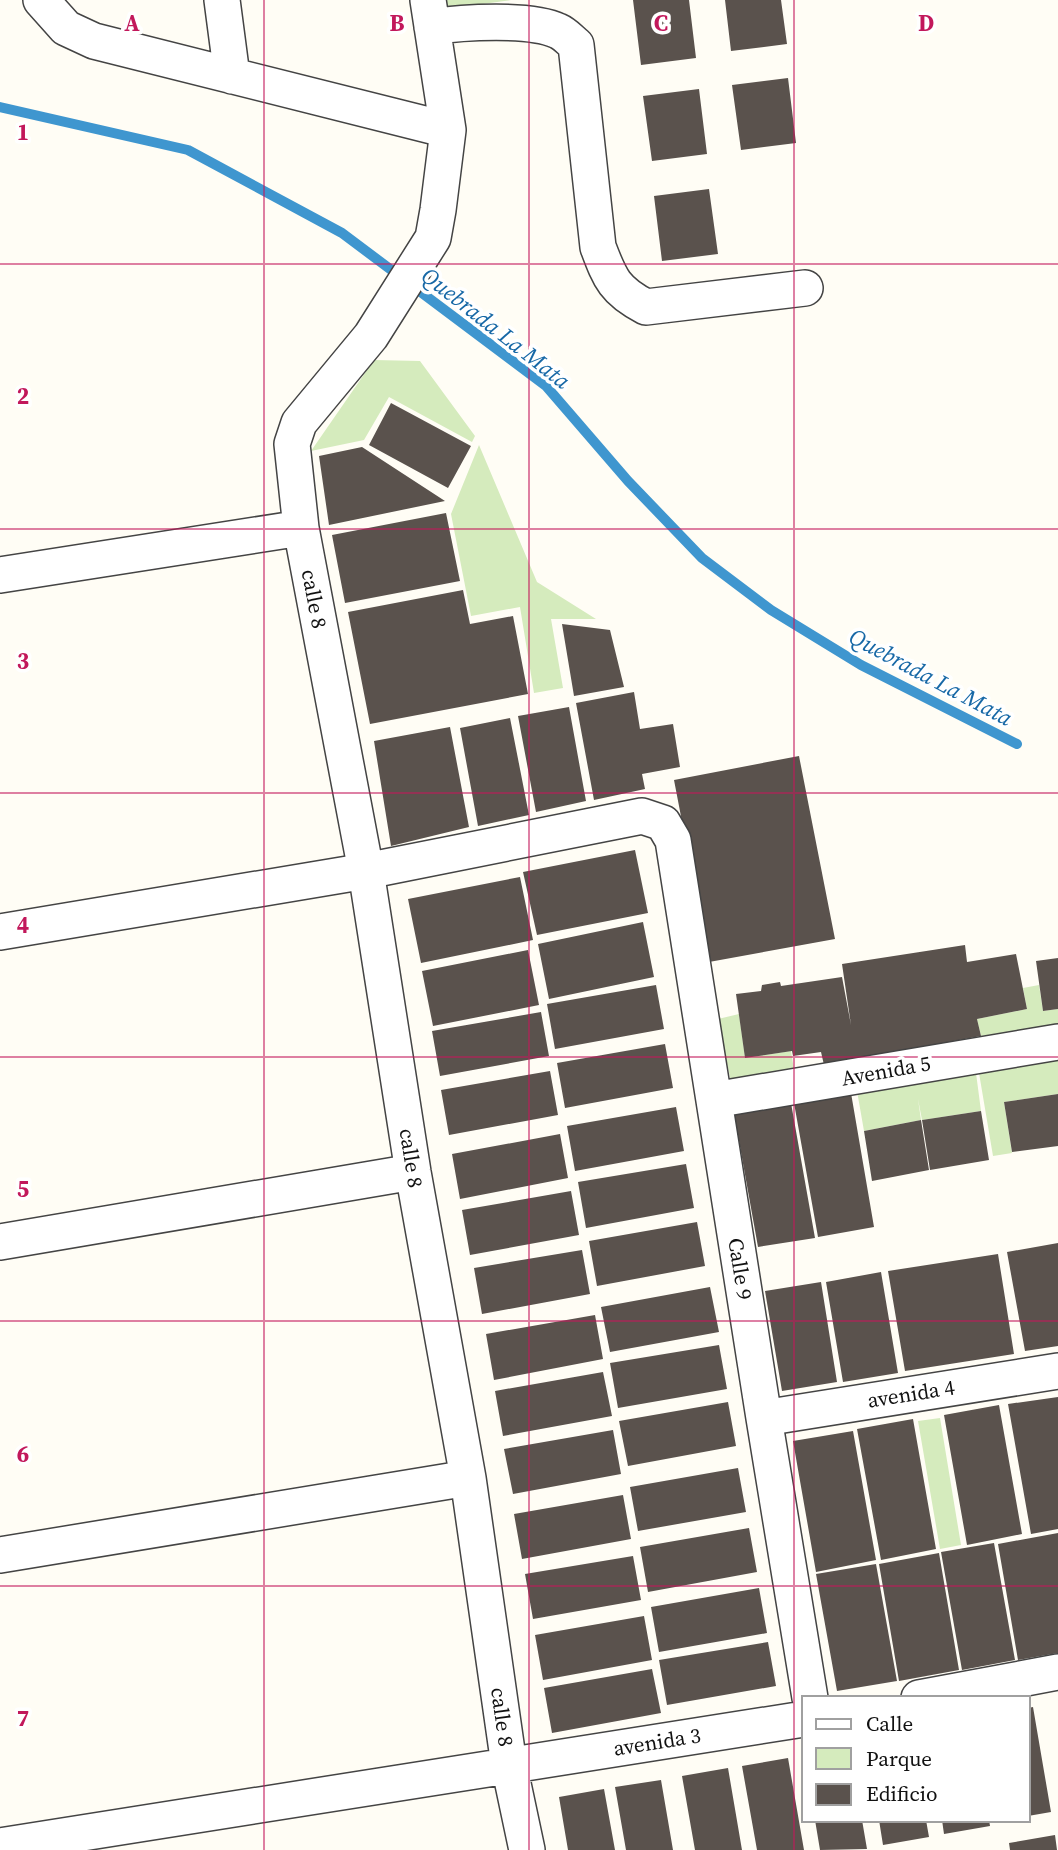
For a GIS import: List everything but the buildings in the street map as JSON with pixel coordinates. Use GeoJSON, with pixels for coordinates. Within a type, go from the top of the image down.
{"type":"FeatureCollection","features":[{"type":"Feature","properties":{"kind":"street"},"geometry":{"type":"LineString","coordinates":[[41,0],[65,28],[94,41],[448,130],[430,13]]}},
{"type":"Feature","properties":{"kind":"street"},"geometry":{"type":"LineString","coordinates":[[222,0],[232,76]]}},
{"type":"Feature","properties":{"kind":"street"},"geometry":{"type":"LineString","coordinates":[[430,13],[454,24],[523,23],[546,26],[561,32],[576,45],[598,247],[609,278],[631,299],[646,307],[805,288]]}},
{"type":"Feature","properties":{"kind":"street","name":"calle 8"},"geometry":{"type":"LineString","coordinates":[[448,130],[433,238],[371,336],[299,423],[292,444],[301,528],[366,871],[413,1172],[468,1478],[509,1765],[527,1850]]}},
{"type":"Feature","properties":{"kind":"street"},"geometry":{"type":"LineString","coordinates":[[0,575],[301,528]]}},
{"type":"Feature","properties":{"kind":"street","name":"Calle 9"},"geometry":{"type":"LineString","coordinates":[[366,871],[642,816],[663,823],[673,840],[810,1696]]}},
{"type":"Feature","properties":{"kind":"street"},"geometry":{"type":"LineString","coordinates":[[0,932],[366,871]]}},
{"type":"Feature","properties":{"kind":"street","name":"Avenida 5"},"geometry":{"type":"LineString","coordinates":[[714,1100],[1058,1042]]}},
{"type":"Feature","properties":{"kind":"street"},"geometry":{"type":"LineString","coordinates":[[0,1242],[413,1172]]}},
{"type":"Feature","properties":{"kind":"street","name":"avenida 4"},"geometry":{"type":"LineString","coordinates":[[764,1418],[1058,1371]]}},
{"type":"Feature","properties":{"kind":"street"},"geometry":{"type":"LineString","coordinates":[[0,1555],[468,1478]]}},
{"type":"Feature","properties":{"kind":"street"},"geometry":{"type":"LineString","coordinates":[[930,1696],[1058,1672]]}},
{"type":"Feature","properties":{"kind":"street","name":"avenida 3"},"geometry":{"type":"LineString","coordinates":[[0,1846],[802,1719]]}},
{"type":"Feature","properties":{"kind":"green space"},"geometry":{"type":"Polygon","coordinates":[[[444,0],[511,0],[446,9],[444,0]]]}},
{"type":"Feature","properties":{"kind":"green space"},"geometry":{"type":"Polygon","coordinates":[[[374,360],[420,361],[475,436],[472,442],[389,397],[364,440],[311,451],[374,360]]]}},
{"type":"Feature","properties":{"kind":"green space"},"geometry":{"type":"Polygon","coordinates":[[[479,445],[537,582],[596,619],[551,619],[563,688],[534,693],[520,607],[471,616],[451,514],[479,445]]]}},
{"type":"Feature","properties":{"kind":"green space"},"geometry":{"type":"Polygon","coordinates":[[[1039,985],[1043,1011],[1058,1009],[1058,1024],[981,1036],[977,1019],[1027,1009],[1023,988],[1039,985]]]}},
{"type":"Feature","properties":{"kind":"green space"},"geometry":{"type":"Polygon","coordinates":[[[739,1014],[745,1058],[791,1051],[794,1070],[731,1082],[718,1019],[739,1014]]]}},
{"type":"Feature","properties":{"kind":"green space"},"geometry":{"type":"Polygon","coordinates":[[[1058,1059],[1058,1094],[1004,1102],[1012,1153],[993,1156],[979,1073],[1058,1059]]]}},
{"type":"Feature","properties":{"kind":"green space"},"geometry":{"type":"Polygon","coordinates":[[[976,1073],[981,1111],[922,1120],[918,1099],[921,1120],[864,1131],[857,1091],[976,1073]]]}},
{"type":"Feature","properties":{"kind":"green space"},"geometry":{"type":"Polygon","coordinates":[[[940,1418],[961,1545],[940,1549],[918,1421],[940,1418]]]}},
{"type":"Feature","properties":{"kind":"waterway","name":"Quebrada La Mata"},"geometry":{"type":"LineString","coordinates":[[0,107],[188,150],[342,233],[546,386],[628,481],[702,558],[771,610],[861,665],[1017,744]]}}]}
